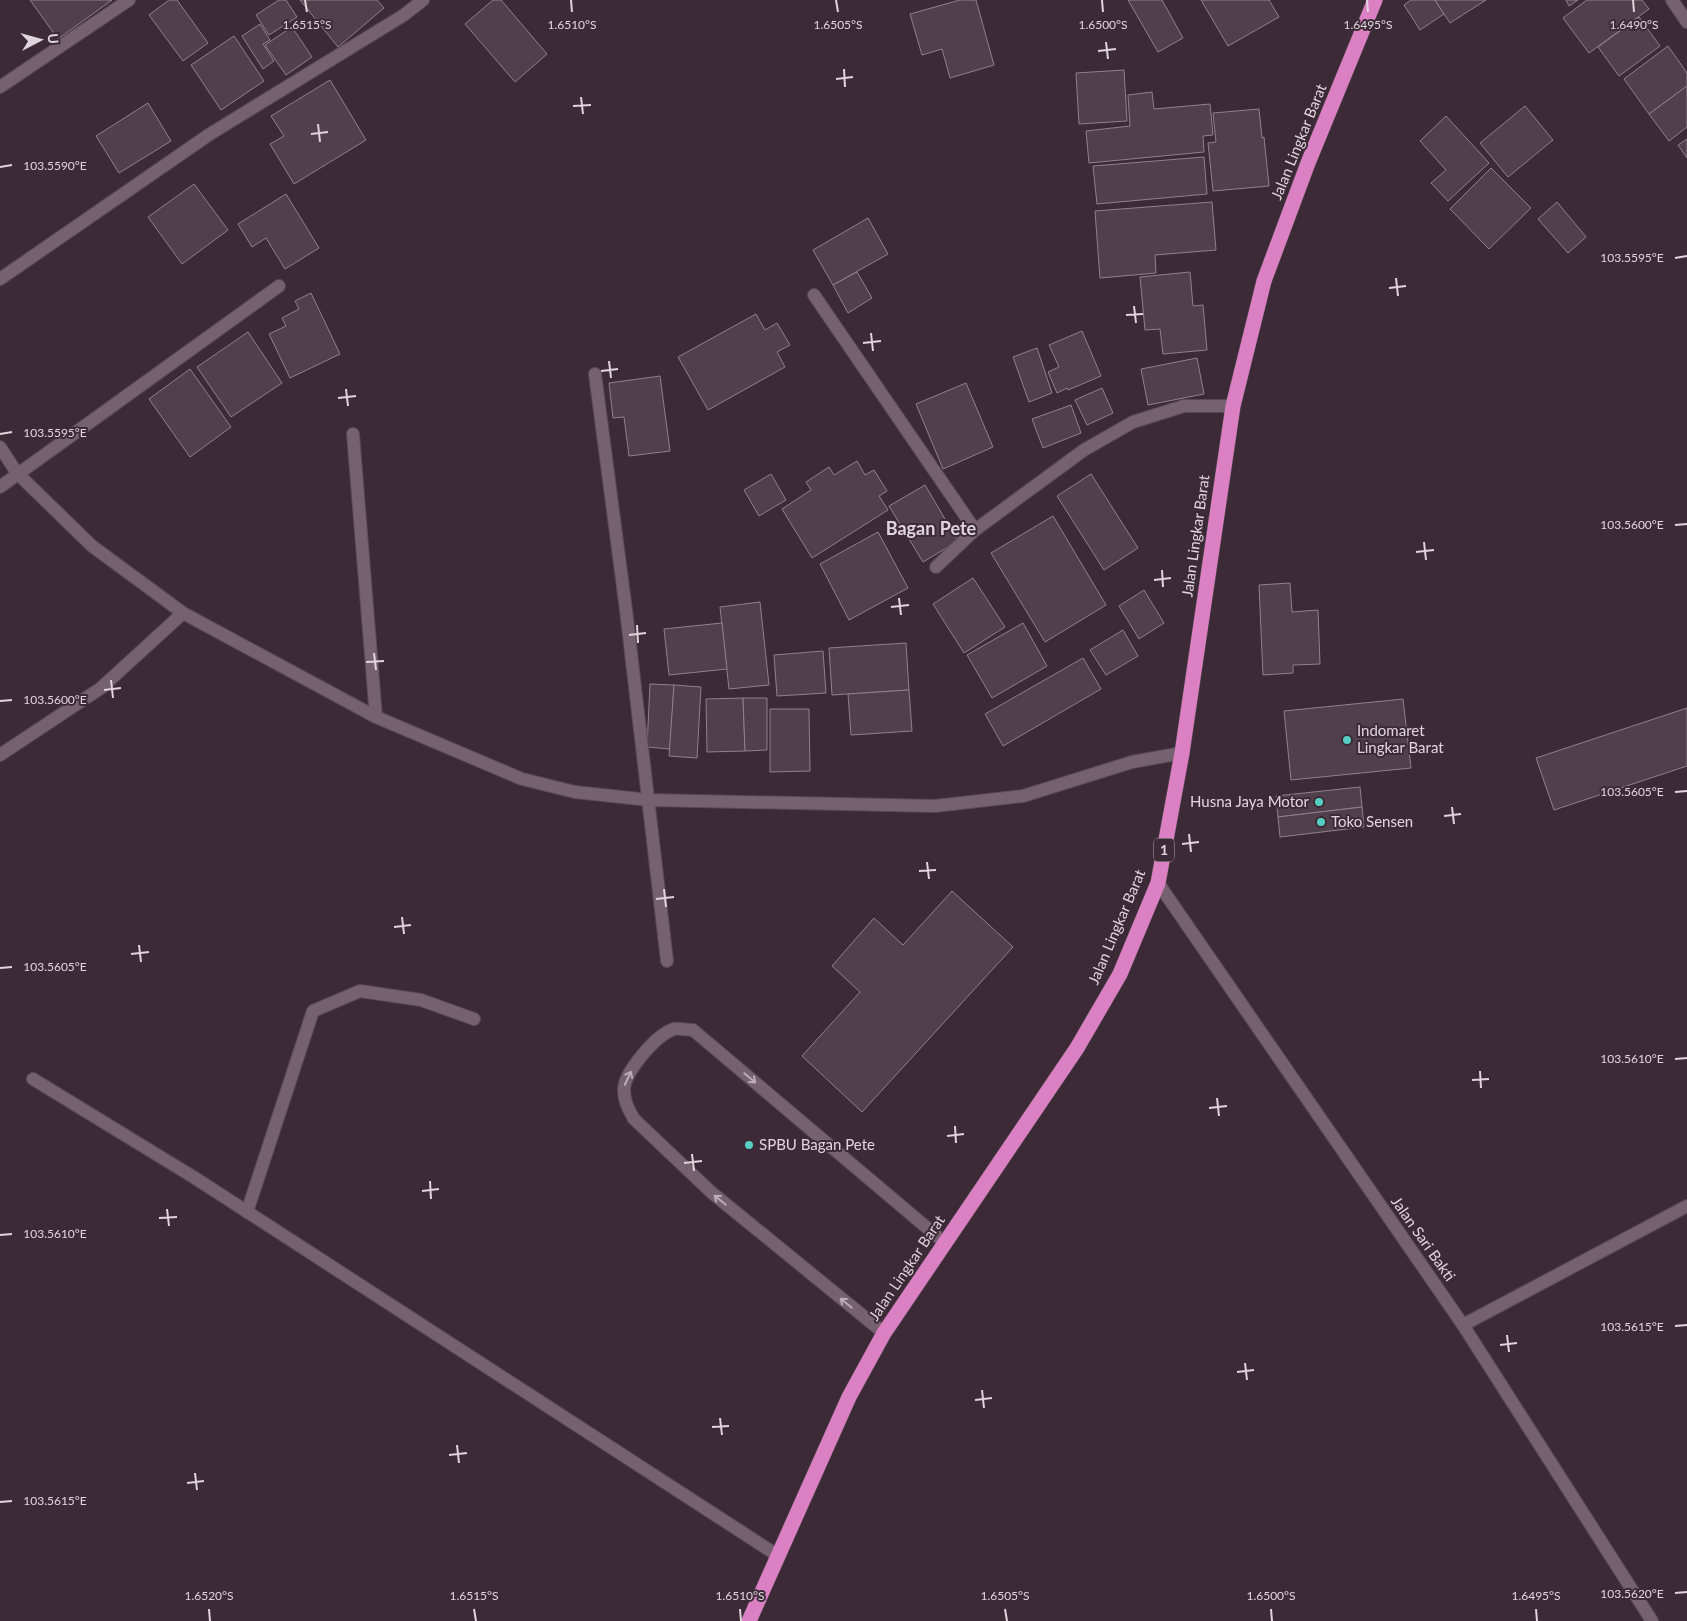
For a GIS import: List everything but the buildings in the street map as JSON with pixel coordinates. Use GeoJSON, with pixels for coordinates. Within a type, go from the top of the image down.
{"type":"FeatureCollection","features":[{"type":"Feature","properties":{"kind":"highway","name":"Jalan Lingkar Barat"},"geometry":{"type":"LineString","coordinates":[[749,1621],[849,1397],[884,1334],[1077,1048],[1120,974],[1158,883],[1182,753],[1233,406],[1264,281],[1308,163],[1375,0]]}},
{"type":"Feature","properties":{"kind":"street"},"geometry":{"type":"LineString","coordinates":[[0,87],[128,0]]}},
{"type":"Feature","properties":{"kind":"street"},"geometry":{"type":"LineString","coordinates":[[0,279],[210,134],[404,15],[423,0]]}},
{"type":"Feature","properties":{"kind":"street"},"geometry":{"type":"LineString","coordinates":[[1672,0],[1687,22]]}},
{"type":"Feature","properties":{"kind":"street"},"geometry":{"type":"LineString","coordinates":[[0,487],[279,286]]}},
{"type":"Feature","properties":{"kind":"street"},"geometry":{"type":"LineString","coordinates":[[814,295],[975,530]]}},
{"type":"Feature","properties":{"kind":"street"},"geometry":{"type":"LineString","coordinates":[[595,374],[649,800],[667,961]]}},
{"type":"Feature","properties":{"kind":"street"},"geometry":{"type":"LineString","coordinates":[[936,567],[975,530],[1084,450],[1133,422],[1184,406],[1233,406]]}},
{"type":"Feature","properties":{"kind":"street"},"geometry":{"type":"LineString","coordinates":[[353,434],[376,718]]}},
{"type":"Feature","properties":{"kind":"street"},"geometry":{"type":"LineString","coordinates":[[0,448],[18,473],[92,546],[183,613],[376,718],[522,779],[575,792],[649,800],[935,806],[1023,796],[1132,762],[1182,753]]}},
{"type":"Feature","properties":{"kind":"street"},"geometry":{"type":"LineString","coordinates":[[0,755],[100,688],[183,613]]}},
{"type":"Feature","properties":{"kind":"street","name":"Jalan Sari Bakti"},"geometry":{"type":"LineString","coordinates":[[1158,883],[1463,1326],[1652,1621]]}},
{"type":"Feature","properties":{"kind":"street"},"geometry":{"type":"LineString","coordinates":[[247,1212],[313,1011],[360,991],[421,1000],[474,1019]]}},
{"type":"Feature","properties":{"kind":"street"},"geometry":{"type":"LineString","coordinates":[[884,1334],[711,1192],[634,1119],[626,1105],[625,1080],[646,1049],[664,1033],[676,1028],[693,1030],[945,1243]]}},
{"type":"Feature","properties":{"kind":"street"},"geometry":{"type":"LineString","coordinates":[[33,1079],[195,1178],[777,1555]]}},
{"type":"Feature","properties":{"kind":"street"},"geometry":{"type":"LineString","coordinates":[[1463,1326],[1687,1206]]}},
{"type":"Feature","properties":{"kind":"place","name":"Indomaret Lingkar Barat"},"geometry":{"type":"Point","coordinates":[1347,740]}},
{"type":"Feature","properties":{"kind":"place","name":"Husna Jaya Motor"},"geometry":{"type":"Point","coordinates":[1319,802]}},
{"type":"Feature","properties":{"kind":"place","name":"Toko Sensen"},"geometry":{"type":"Point","coordinates":[1321,822]}},
{"type":"Feature","properties":{"kind":"place","name":"SPBU Bagan Pete"},"geometry":{"type":"Point","coordinates":[749,1145]}},
{"type":"Feature","properties":{"kind":"district","name":"Bagan Pete"},"geometry":{"type":"Point","coordinates":[931,529]}}]}
